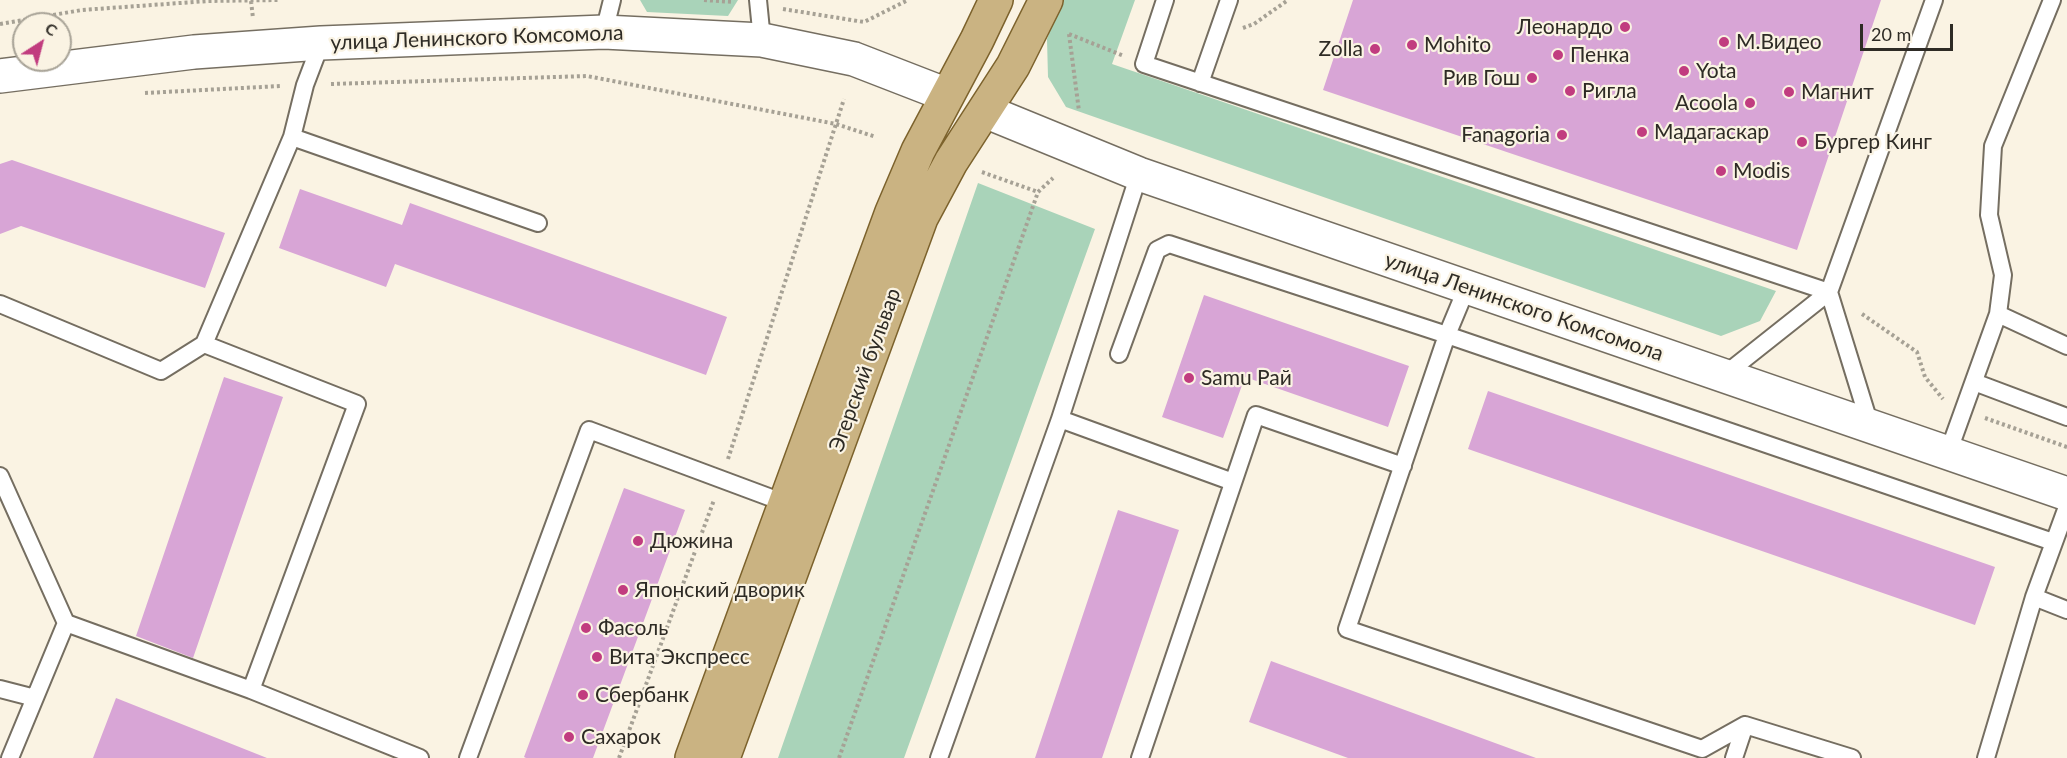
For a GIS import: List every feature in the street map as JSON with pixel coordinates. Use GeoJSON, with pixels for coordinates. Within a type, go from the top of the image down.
{"type":"FeatureCollection","features":[{"type":"Feature","properties":{"kind":"main road","name":"Эгерский бульвар"},"geometry":{"type":"LineString","coordinates":[[692,758],[892,212],[918,151],[996,0]]}},
{"type":"Feature","properties":{"kind":"main road","name":"Эгерский бульвар"},"geometry":{"type":"LineString","coordinates":[[723,758],[921,218],[951,162],[1013,66],[1046,0]]}},
{"type":"Feature","properties":{"kind":"main road","name":"улица Ленинского Комсомола"},"geometry":{"type":"LineString","coordinates":[[0,76],[194,52],[321,43],[604,32],[762,40],[854,59],[947,95]]}},
{"type":"Feature","properties":{"kind":"main road"},"geometry":{"type":"LineString","coordinates":[[947,95],[985,111]]}},
{"type":"Feature","properties":{"kind":"main road","name":"улица Ленинского Комсомола"},"geometry":{"type":"LineString","coordinates":[[985,111],[1139,174],[2067,494]]}},
{"type":"Feature","properties":{"kind":"lane"},"geometry":{"type":"LineString","coordinates":[[604,32],[612,0]]}},
{"type":"Feature","properties":{"kind":"lane"},"geometry":{"type":"LineString","coordinates":[[758,0],[762,40]]}},
{"type":"Feature","properties":{"kind":"lane"},"geometry":{"type":"LineString","coordinates":[[1166,0],[1144,64],[1829,292]]}},
{"type":"Feature","properties":{"kind":"lane"},"geometry":{"type":"LineString","coordinates":[[1200,83],[1229,0]]}},
{"type":"Feature","properties":{"kind":"lane"},"geometry":{"type":"LineString","coordinates":[[1723,376],[1829,292],[1934,0]]}},
{"type":"Feature","properties":{"kind":"lane"},"geometry":{"type":"LineString","coordinates":[[1948,453],[1998,315],[2003,275],[1989,215],[1992,147],[2052,0]]}},
{"type":"Feature","properties":{"kind":"lane"},"geometry":{"type":"LineString","coordinates":[[0,303],[161,370],[204,344],[292,137],[305,85],[321,43]]}},
{"type":"Feature","properties":{"kind":"lane"},"geometry":{"type":"LineString","coordinates":[[292,137],[538,222]]}},
{"type":"Feature","properties":{"kind":"lane"},"geometry":{"type":"LineString","coordinates":[[939,758],[1060,419],[1139,174]]}},
{"type":"Feature","properties":{"kind":"lane"},"geometry":{"type":"LineString","coordinates":[[1119,354],[1157,250],[1169,244],[1447,335],[2053,542]]}},
{"type":"Feature","properties":{"kind":"lane"},"geometry":{"type":"LineString","coordinates":[[1467,287],[1447,335],[1347,629],[1702,749],[1745,725],[1852,758]]}},
{"type":"Feature","properties":{"kind":"lane"},"geometry":{"type":"LineString","coordinates":[[1829,292],[1870,425]]}},
{"type":"Feature","properties":{"kind":"lane"},"geometry":{"type":"LineString","coordinates":[[1998,315],[2067,346]]}},
{"type":"Feature","properties":{"kind":"lane"},"geometry":{"type":"LineString","coordinates":[[204,344],[357,404],[251,690]]}},
{"type":"Feature","properties":{"kind":"lane"},"geometry":{"type":"LineString","coordinates":[[1974,382],[2067,417]]}},
{"type":"Feature","properties":{"kind":"lane"},"geometry":{"type":"LineString","coordinates":[[1140,758],[1256,415],[1403,466]]}},
{"type":"Feature","properties":{"kind":"lane"},"geometry":{"type":"LineString","coordinates":[[1060,419],[1233,482]]}},
{"type":"Feature","properties":{"kind":"lane"},"geometry":{"type":"LineString","coordinates":[[468,758],[589,430],[785,503]]}},
{"type":"Feature","properties":{"kind":"lane"},"geometry":{"type":"LineString","coordinates":[[0,476],[66,623],[251,690],[420,758]]}},
{"type":"Feature","properties":{"kind":"lane"},"geometry":{"type":"LineString","coordinates":[[1986,758],[2034,597],[2067,507]]}},
{"type":"Feature","properties":{"kind":"lane"},"geometry":{"type":"LineString","coordinates":[[2034,597],[2067,610]]}},
{"type":"Feature","properties":{"kind":"lane"},"geometry":{"type":"LineString","coordinates":[[10,758],[66,623]]}},
{"type":"Feature","properties":{"kind":"lane"},"geometry":{"type":"LineString","coordinates":[[0,689],[35,698]]}},
{"type":"Feature","properties":{"kind":"lane"},"geometry":{"type":"LineString","coordinates":[[1734,758],[1745,725]]}},
{"type":"Feature","properties":{"kind":"path"},"geometry":{"type":"LineString","coordinates":[[0,24],[82,10],[208,1],[279,0]]}},
{"type":"Feature","properties":{"kind":"path"},"geometry":{"type":"LineString","coordinates":[[864,22],[908,0]]}},
{"type":"Feature","properties":{"kind":"path"},"geometry":{"type":"LineString","coordinates":[[1216,39],[1254,24],[1288,0]]}},
{"type":"Feature","properties":{"kind":"path"},"geometry":{"type":"LineString","coordinates":[[1079,111],[1069,34],[1144,64]]}},
{"type":"Feature","properties":{"kind":"path"},"geometry":{"type":"LineString","coordinates":[[134,93],[587,76],[836,124],[876,136]]}},
{"type":"Feature","properties":{"kind":"path"},"geometry":{"type":"LineString","coordinates":[[619,758],[722,479],[844,99]]}},
{"type":"Feature","properties":{"kind":"path"},"geometry":{"type":"LineString","coordinates":[[981,172],[1038,192]]}},
{"type":"Feature","properties":{"kind":"path"},"geometry":{"type":"LineString","coordinates":[[839,758],[1038,192],[1053,178]]}},
{"type":"Feature","properties":{"kind":"path"},"geometry":{"type":"LineString","coordinates":[[1829,292],[1917,352],[1925,377],[1941,398],[1964,411],[2067,447]]}},
{"type":"Feature","properties":{"kind":"green space"},"geometry":{"type":"Polygon","coordinates":[[[640,0],[738,0],[728,16],[647,12],[640,0]]]}},
{"type":"Feature","properties":{"kind":"green space"},"geometry":{"type":"Polygon","coordinates":[[[1061,0],[1135,0],[1112,64],[1776,291],[1760,321],[1721,336],[1066,107],[1048,77],[1047,39],[1061,0]]]}},
{"type":"Feature","properties":{"kind":"green space"},"geometry":{"type":"Polygon","coordinates":[[[978,183],[1095,229],[904,758],[778,758],[978,183]]]}},
{"type":"Feature","properties":{"kind":"building","name":"Мадагаскар"},"geometry":{"type":"Polygon","coordinates":[[[1353,0],[1881,0],[1797,250],[1323,90],[1353,0]]]}},
{"type":"Feature","properties":{"kind":"building"},"geometry":{"type":"Polygon","coordinates":[[[12,160],[225,233],[205,288],[21,226],[0,234],[0,164],[12,160]]]}},
{"type":"Feature","properties":{"kind":"building"},"geometry":{"type":"Polygon","coordinates":[[[300,189],[402,225],[410,203],[727,317],[706,375],[395,264],[386,287],[279,248],[300,189]]]}},
{"type":"Feature","properties":{"kind":"building"},"geometry":{"type":"Polygon","coordinates":[[[1204,295],[1409,366],[1388,427],[1245,377],[1223,438],[1162,417],[1204,295]]]}},
{"type":"Feature","properties":{"kind":"building"},"geometry":{"type":"Polygon","coordinates":[[[224,377],[283,397],[193,658],[136,636],[224,377]]]}},
{"type":"Feature","properties":{"kind":"building"},"geometry":{"type":"Polygon","coordinates":[[[1488,391],[1995,567],[1975,625],[1468,449],[1488,391]]]}},
{"type":"Feature","properties":{"kind":"building"},"geometry":{"type":"Polygon","coordinates":[[[624,488],[685,510],[593,758],[526,758],[524,757],[624,488]]]}},
{"type":"Feature","properties":{"kind":"building"},"geometry":{"type":"Polygon","coordinates":[[[1118,510],[1179,530],[1102,758],[1035,758],[1118,510]]]}},
{"type":"Feature","properties":{"kind":"building"},"geometry":{"type":"Polygon","coordinates":[[[1271,661],[1536,758],[1348,758],[1249,722],[1271,661]]]}},
{"type":"Feature","properties":{"kind":"building"},"geometry":{"type":"Polygon","coordinates":[[[116,698],[267,758],[93,758],[116,698]]]}},
{"type":"Feature","properties":{"kind":"place","name":"Леонардо"},"geometry":{"type":"Point","coordinates":[1625,27]}},
{"type":"Feature","properties":{"kind":"place","name":"М.Видео"},"geometry":{"type":"Point","coordinates":[1724,42]}},
{"type":"Feature","properties":{"kind":"place","name":"Mohito"},"geometry":{"type":"Point","coordinates":[1412,45]}},
{"type":"Feature","properties":{"kind":"place","name":"Zolla"},"geometry":{"type":"Point","coordinates":[1375,49]}},
{"type":"Feature","properties":{"kind":"place","name":"Пенка"},"geometry":{"type":"Point","coordinates":[1558,55]}},
{"type":"Feature","properties":{"kind":"place","name":"Yota"},"geometry":{"type":"Point","coordinates":[1684,71]}},
{"type":"Feature","properties":{"kind":"place","name":"Рив Гош"},"geometry":{"type":"Point","coordinates":[1532,78]}},
{"type":"Feature","properties":{"kind":"place","name":"Ригла"},"geometry":{"type":"Point","coordinates":[1570,91]}},
{"type":"Feature","properties":{"kind":"place","name":"Магнит"},"geometry":{"type":"Point","coordinates":[1789,92]}},
{"type":"Feature","properties":{"kind":"place","name":"Acoola"},"geometry":{"type":"Point","coordinates":[1750,103]}},
{"type":"Feature","properties":{"kind":"place","name":"Мадагаскар"},"geometry":{"type":"Point","coordinates":[1642,132]}},
{"type":"Feature","properties":{"kind":"place","name":"Fanagoria"},"geometry":{"type":"Point","coordinates":[1562,135]}},
{"type":"Feature","properties":{"kind":"place","name":"Бургер Кинг"},"geometry":{"type":"Point","coordinates":[1802,142]}},
{"type":"Feature","properties":{"kind":"place","name":"Modis"},"geometry":{"type":"Point","coordinates":[1721,171]}},
{"type":"Feature","properties":{"kind":"place","name":"Samu Рай"},"geometry":{"type":"Point","coordinates":[1189,378]}},
{"type":"Feature","properties":{"kind":"place","name":"Дюжина"},"geometry":{"type":"Point","coordinates":[638,541]}},
{"type":"Feature","properties":{"kind":"place","name":"Японский дворик"},"geometry":{"type":"Point","coordinates":[623,590]}},
{"type":"Feature","properties":{"kind":"place","name":"Фасоль"},"geometry":{"type":"Point","coordinates":[586,628]}},
{"type":"Feature","properties":{"kind":"place","name":"Вита Экспресс"},"geometry":{"type":"Point","coordinates":[597,657]}},
{"type":"Feature","properties":{"kind":"place","name":"Сбербанк"},"geometry":{"type":"Point","coordinates":[583,695]}},
{"type":"Feature","properties":{"kind":"place","name":"Сахарок"},"geometry":{"type":"Point","coordinates":[569,737]}}]}
